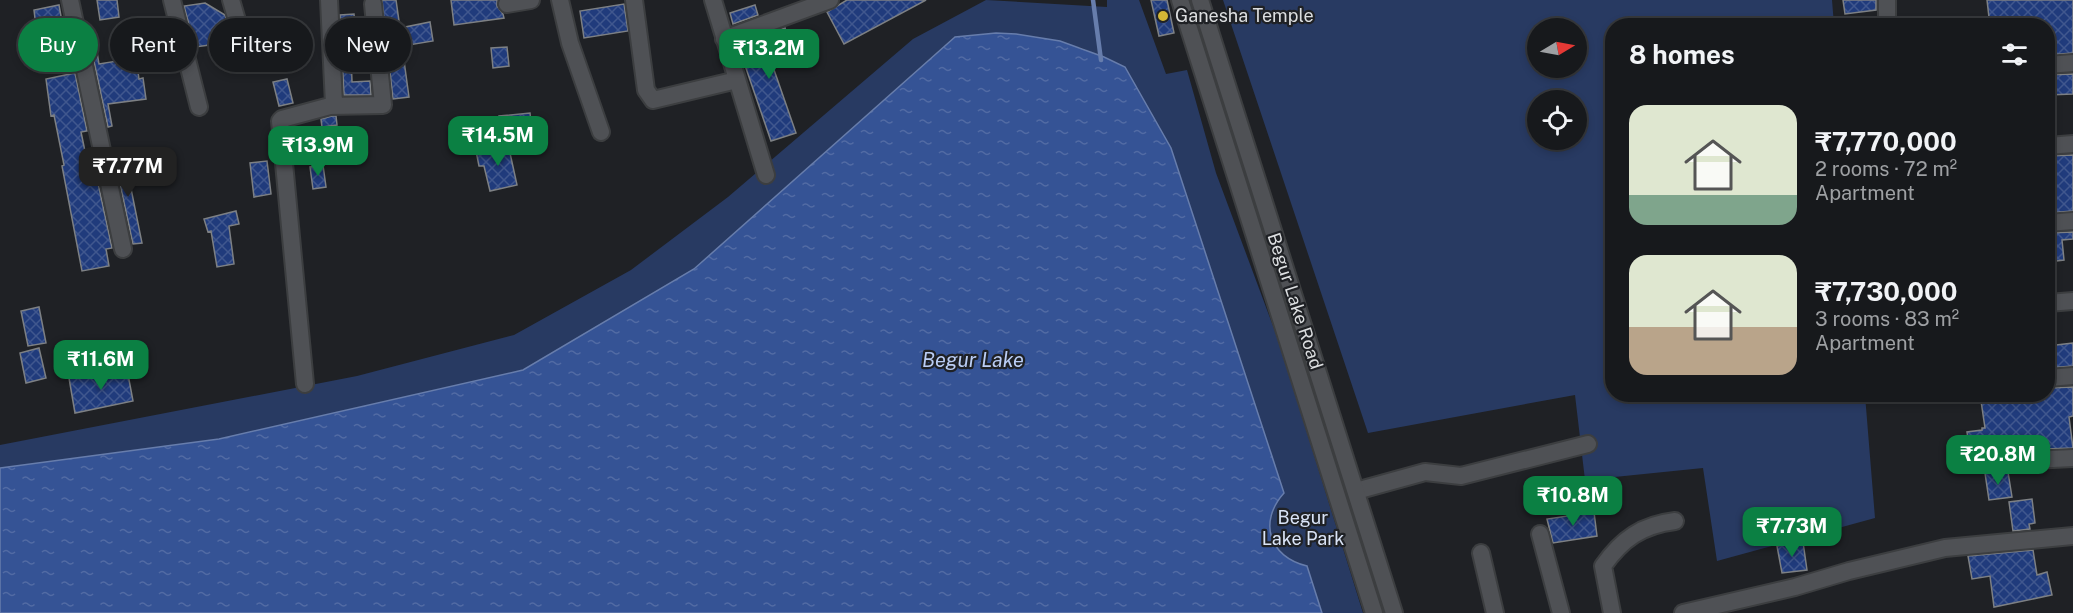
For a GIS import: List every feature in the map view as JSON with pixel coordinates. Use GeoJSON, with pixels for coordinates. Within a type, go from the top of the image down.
{"type":"FeatureCollection","features":[{"type":"Feature","properties":{"kind":"street"},"geometry":{"type":"LineString","coordinates":[[70,0],[123,249]]}},
{"type":"Feature","properties":{"kind":"street"},"geometry":{"type":"LineString","coordinates":[[172,0],[199,107]]}},
{"type":"Feature","properties":{"kind":"street"},"geometry":{"type":"LineString","coordinates":[[231,0],[236,18]]}},
{"type":"Feature","properties":{"kind":"street"},"geometry":{"type":"LineString","coordinates":[[329,0],[335,98],[334,104],[330,106]]}},
{"type":"Feature","properties":{"kind":"street"},"geometry":{"type":"LineString","coordinates":[[507,4],[531,0]]}},
{"type":"Feature","properties":{"kind":"street"},"geometry":{"type":"LineString","coordinates":[[560,0],[570,43],[601,132]]}},
{"type":"Feature","properties":{"kind":"street"},"geometry":{"type":"LineString","coordinates":[[634,0],[646,90],[653,100],[737,80]]}},
{"type":"Feature","properties":{"kind":"street"},"geometry":{"type":"LineString","coordinates":[[712,0],[766,175]]}},
{"type":"Feature","properties":{"kind":"street"},"geometry":{"type":"LineString","coordinates":[[724,39],[830,0]]}},
{"type":"Feature","properties":{"kind":"street","name":"Begur Lake Road"},"geometry":{"type":"LineString","coordinates":[[1180,0],[1374,613]]}},
{"type":"Feature","properties":{"kind":"street","name":"Begur Lake Road"},"geometry":{"type":"LineString","coordinates":[[1200,0],[1394,613]]}},
{"type":"Feature","properties":{"kind":"street"},"geometry":{"type":"LineString","coordinates":[[1887,0],[1887,18]]}},
{"type":"Feature","properties":{"kind":"street"},"geometry":{"type":"LineString","coordinates":[[305,384],[279,125],[282,119],[330,106],[383,105],[372,4]]}},
{"type":"Feature","properties":{"kind":"street"},"geometry":{"type":"LineString","coordinates":[[2055,64],[2073,63]]}},
{"type":"Feature","properties":{"kind":"street"},"geometry":{"type":"LineString","coordinates":[[2055,145],[2073,144]]}},
{"type":"Feature","properties":{"kind":"street"},"geometry":{"type":"LineString","coordinates":[[1250,223],[1269,217]]}},
{"type":"Feature","properties":{"kind":"street"},"geometry":{"type":"LineString","coordinates":[[2055,222],[2073,221]]}},
{"type":"Feature","properties":{"kind":"street"},"geometry":{"type":"LineString","coordinates":[[2055,302],[2073,301]]}},
{"type":"Feature","properties":{"kind":"street"},"geometry":{"type":"LineString","coordinates":[[2055,377],[2073,376]]}},
{"type":"Feature","properties":{"kind":"street"},"geometry":{"type":"LineString","coordinates":[[1356,491],[1425,472],[1461,476],[1588,444]]}},
{"type":"Feature","properties":{"kind":"street"},"geometry":{"type":"LineString","coordinates":[[1970,463],[2073,458]]}},
{"type":"Feature","properties":{"kind":"street"},"geometry":{"type":"LineString","coordinates":[[1612,613],[1603,566],[1611,555],[1634,534],[1657,524],[1675,521]]}},
{"type":"Feature","properties":{"kind":"street"},"geometry":{"type":"LineString","coordinates":[[1540,534],[1561,613]]}},
{"type":"Feature","properties":{"kind":"street"},"geometry":{"type":"LineString","coordinates":[[1692,612],[1945,548],[2073,536]]}},
{"type":"Feature","properties":{"kind":"street"},"geometry":{"type":"LineString","coordinates":[[1480,553],[1495,613]]}},
{"type":"Feature","properties":{"kind":"green space","name":"Begur Lake Park"},"geometry":{"type":"Polygon","coordinates":[[[986,0],[1107,7],[1107,0],[1139,0],[1166,74],[1187,70],[1216,173],[1279,342],[1363,613],[1322,613],[1307,566],[1283,555],[1271,537],[1271,516],[1283,493],[1171,148],[1125,67],[1082,48],[1037,37],[996,33],[954,37],[694,269],[523,370],[219,439],[0,468],[0,445],[357,376],[514,335],[631,270],[728,197],[913,39],[986,0]]]}},
{"type":"Feature","properties":{"kind":"green space"},"geometry":{"type":"Polygon","coordinates":[[[1223,0],[1832,0],[1833,18],[1605,18],[1605,402],[1866,402],[1875,518],[1717,561],[1703,468],[1585,480],[1575,395],[1368,433],[1223,0]]]}},
{"type":"Feature","properties":{"kind":"water","name":"Begur Lake"},"geometry":{"type":"Polygon","coordinates":[[[996,33],[1060,41],[1125,67],[1171,148],[1284,493],[1271,515],[1272,537],[1276,547],[1284,555],[1307,566],[1322,613],[0,613],[0,468],[219,439],[523,370],[694,269],[955,37],[996,33]]]}},
{"type":"Feature","properties":{"kind":"building"},"geometry":{"type":"Polygon","coordinates":[[[97,0],[117,0],[119,17],[100,20],[97,0]]]}},
{"type":"Feature","properties":{"kind":"building"},"geometry":{"type":"Polygon","coordinates":[[[382,0],[396,0],[399,18],[384,18],[382,0]]]}},
{"type":"Feature","properties":{"kind":"building"},"geometry":{"type":"Polygon","coordinates":[[[451,0],[497,0],[497,6],[504,18],[454,25],[451,0]]]}},
{"type":"Feature","properties":{"kind":"building"},"geometry":{"type":"Polygon","coordinates":[[[847,0],[926,0],[844,44],[827,12],[847,0]]]}},
{"type":"Feature","properties":{"kind":"building","name":"Ganesha Temple"},"geometry":{"type":"Polygon","coordinates":[[[1151,0],[1167,0],[1174,33],[1159,36],[1151,0]]]}},
{"type":"Feature","properties":{"kind":"building"},"geometry":{"type":"Polygon","coordinates":[[[1843,0],[1876,0],[1876,10],[1845,14],[1843,0]]]}},
{"type":"Feature","properties":{"kind":"building"},"geometry":{"type":"Polygon","coordinates":[[[1987,0],[2073,0],[2073,53],[2055,54],[2055,18],[1989,18],[1987,0]]]}},
{"type":"Feature","properties":{"kind":"building"},"geometry":{"type":"Polygon","coordinates":[[[205,3],[225,15],[226,18],[209,18],[209,45],[197,47],[197,18],[187,18],[184,6],[205,3]]]}},
{"type":"Feature","properties":{"kind":"building"},"geometry":{"type":"Polygon","coordinates":[[[624,4],[628,31],[584,38],[580,11],[624,4]]]}},
{"type":"Feature","properties":{"kind":"building"},"geometry":{"type":"Polygon","coordinates":[[[59,5],[61,18],[35,18],[34,10],[59,5]]]}},
{"type":"Feature","properties":{"kind":"building"},"geometry":{"type":"Polygon","coordinates":[[[755,5],[758,15],[733,24],[730,13],[755,5]]]}},
{"type":"Feature","properties":{"kind":"building"},"geometry":{"type":"Polygon","coordinates":[[[354,14],[354,18],[340,18],[340,15],[354,14]]]}},
{"type":"Feature","properties":{"kind":"building"},"geometry":{"type":"Polygon","coordinates":[[[430,22],[433,41],[411,45],[411,26],[430,22]]]}},
{"type":"Feature","properties":{"kind":"building"},"geometry":{"type":"Polygon","coordinates":[[[785,28],[794,57],[772,64],[796,133],[771,141],[738,45],[785,28]]]}},
{"type":"Feature","properties":{"kind":"building"},"geometry":{"type":"Polygon","coordinates":[[[507,47],[509,66],[493,68],[491,48],[507,47]]]}},
{"type":"Feature","properties":{"kind":"building"},"geometry":{"type":"Polygon","coordinates":[[[98,58],[99,64],[110,62],[110,72],[138,72],[139,79],[143,78],[146,99],[108,104],[112,126],[108,127],[96,72],[98,58]]]}},
{"type":"Feature","properties":{"kind":"building"},"geometry":{"type":"Polygon","coordinates":[[[343,72],[352,72],[352,82],[370,81],[371,95],[344,95],[343,72]]]}},
{"type":"Feature","properties":{"kind":"building"},"geometry":{"type":"Polygon","coordinates":[[[390,72],[406,72],[409,97],[393,99],[390,72]]]}},
{"type":"Feature","properties":{"kind":"building"},"geometry":{"type":"Polygon","coordinates":[[[75,73],[87,131],[81,132],[87,161],[93,160],[112,248],[106,249],[109,266],[82,271],[54,115],[51,116],[46,79],[75,73]]]}},
{"type":"Feature","properties":{"kind":"building"},"geometry":{"type":"Polygon","coordinates":[[[2073,74],[2073,94],[2055,95],[2055,75],[2073,74]]]}},
{"type":"Feature","properties":{"kind":"building"},"geometry":{"type":"Polygon","coordinates":[[[287,79],[293,103],[279,106],[273,82],[287,79]]]}},
{"type":"Feature","properties":{"kind":"building"},"geometry":{"type":"Polygon","coordinates":[[[530,113],[533,139],[502,142],[499,116],[530,113]]]}},
{"type":"Feature","properties":{"kind":"building"},"geometry":{"type":"Polygon","coordinates":[[[336,116],[337,125],[322,127],[321,119],[336,116]]]}},
{"type":"Feature","properties":{"kind":"building"},"geometry":{"type":"Polygon","coordinates":[[[508,144],[517,185],[490,191],[484,166],[479,166],[476,151],[508,144]]]}},
{"type":"Feature","properties":{"kind":"building"},"geometry":{"type":"Polygon","coordinates":[[[124,154],[142,243],[133,244],[114,156],[124,154]]]}},
{"type":"Feature","properties":{"kind":"building"},"geometry":{"type":"Polygon","coordinates":[[[2073,155],[2073,211],[2055,212],[2055,156],[2073,155]]]}},
{"type":"Feature","properties":{"kind":"building"},"geometry":{"type":"Polygon","coordinates":[[[267,161],[271,194],[254,197],[250,163],[267,161]]]}},
{"type":"Feature","properties":{"kind":"building"},"geometry":{"type":"Polygon","coordinates":[[[323,165],[326,187],[313,189],[310,167],[323,165]]]}},
{"type":"Feature","properties":{"kind":"building"},"geometry":{"type":"Polygon","coordinates":[[[236,211],[239,224],[229,226],[234,264],[217,267],[211,231],[208,232],[204,219],[236,211]]]}},
{"type":"Feature","properties":{"kind":"building"},"geometry":{"type":"Polygon","coordinates":[[[2073,232],[2073,239],[2062,240],[2064,260],[2055,261],[2055,233],[2073,232]]]}},
{"type":"Feature","properties":{"kind":"building"},"geometry":{"type":"Polygon","coordinates":[[[39,307],[46,343],[28,346],[21,311],[39,307]]]}},
{"type":"Feature","properties":{"kind":"building"},"geometry":{"type":"Polygon","coordinates":[[[2073,343],[2073,366],[2055,367],[2055,345],[2073,343]]]}},
{"type":"Feature","properties":{"kind":"building"},"geometry":{"type":"Polygon","coordinates":[[[39,348],[46,378],[26,383],[20,353],[39,348]]]}},
{"type":"Feature","properties":{"kind":"building"},"geometry":{"type":"Polygon","coordinates":[[[127,369],[133,401],[75,413],[69,378],[127,369]]]}},
{"type":"Feature","properties":{"kind":"building"},"geometry":{"type":"Polygon","coordinates":[[[2073,387],[2073,416],[2069,417],[2073,448],[1970,452],[1967,432],[1985,428],[1981,402],[2055,402],[2055,388],[2073,387]]]}},
{"type":"Feature","properties":{"kind":"building"},"geometry":{"type":"Polygon","coordinates":[[[2008,472],[2012,497],[1989,500],[1985,473],[2008,472]]]}},
{"type":"Feature","properties":{"kind":"building"},"geometry":{"type":"Polygon","coordinates":[[[2032,499],[2035,523],[2029,524],[2030,529],[2013,531],[2009,502],[2032,499]]]}},
{"type":"Feature","properties":{"kind":"building"},"geometry":{"type":"Polygon","coordinates":[[[1594,512],[1597,536],[1553,543],[1547,519],[1594,512]]]}},
{"type":"Feature","properties":{"kind":"building"},"geometry":{"type":"Polygon","coordinates":[[[1803,542],[1807,570],[1782,573],[1777,546],[1803,542]]]}},
{"type":"Feature","properties":{"kind":"building"},"geometry":{"type":"Polygon","coordinates":[[[2033,550],[2037,575],[2047,572],[2052,595],[1994,607],[1990,576],[1972,579],[1968,556],[2033,550]]]}},
{"type":"Feature","properties":{"kind":"waterway"},"geometry":{"type":"LineString","coordinates":[[1093,0],[1101,60]]}},
{"type":"Feature","properties":{"kind":"place","name":"Ganesha Temple"},"geometry":{"type":"Point","coordinates":[1163,16]}}]}
